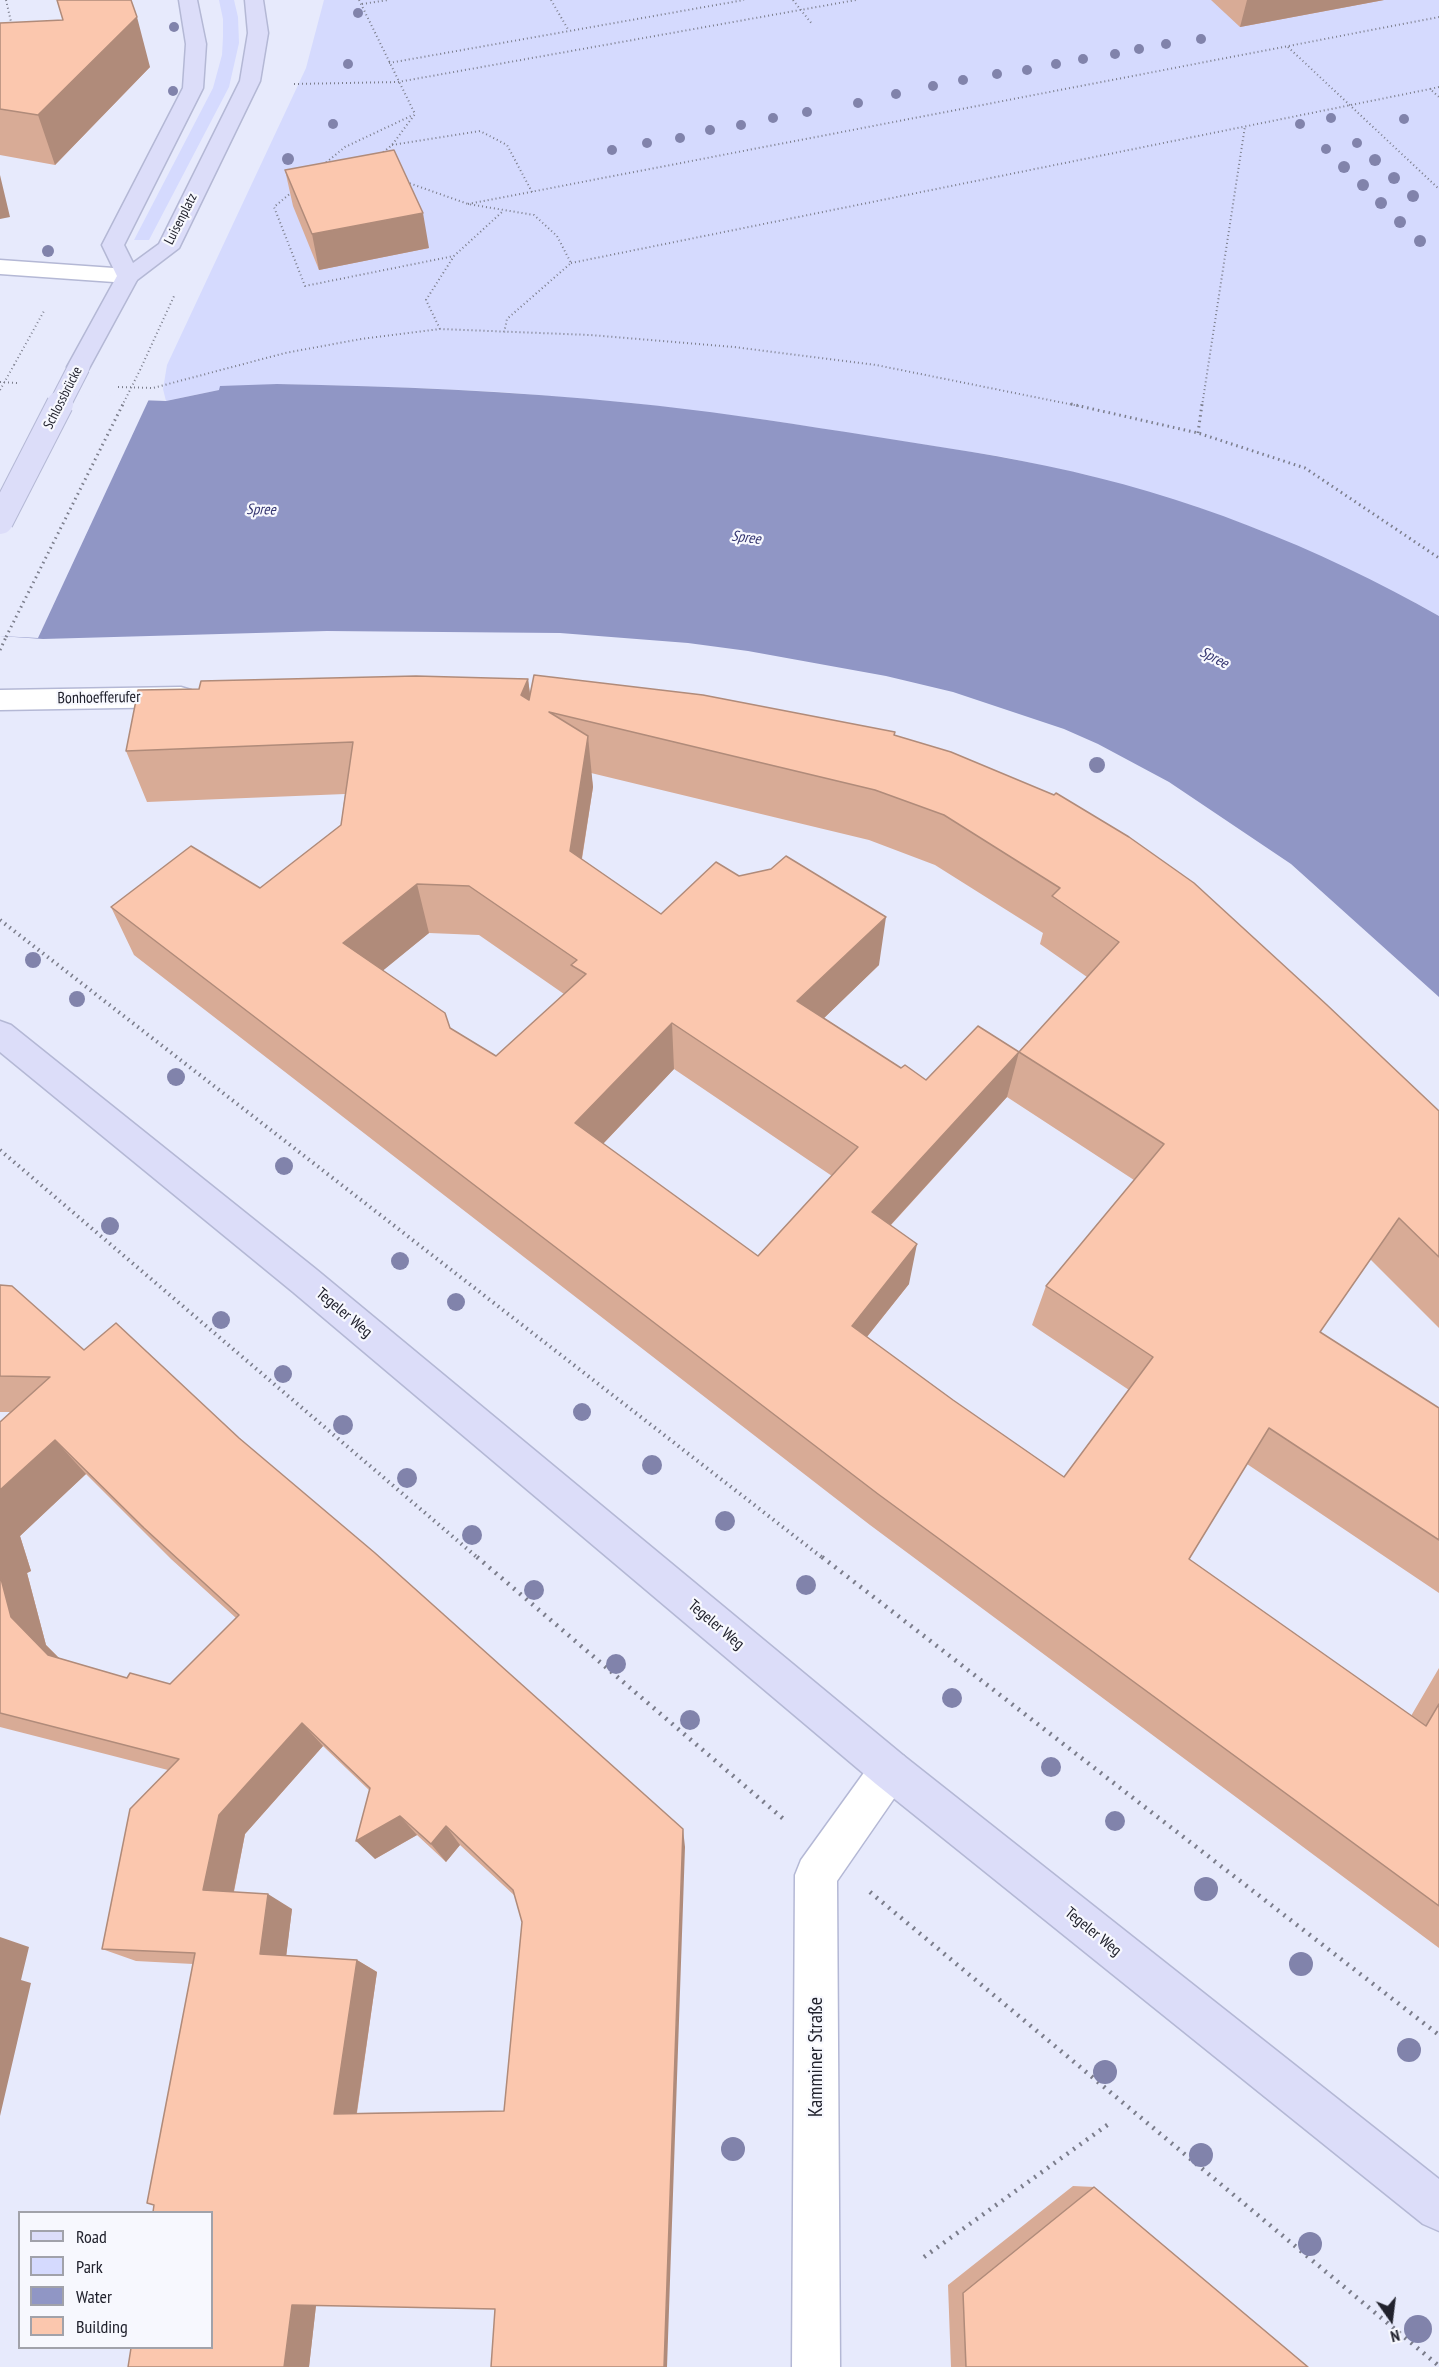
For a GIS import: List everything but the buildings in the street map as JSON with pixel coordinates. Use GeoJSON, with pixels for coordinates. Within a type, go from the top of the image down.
{"type":"FeatureCollection","features":[{"type":"Feature","properties":{"kind":"main road"},"geometry":{"type":"LineString","coordinates":[[128,276],[113,244],[193,88],[198,60],[198,41],[188,0]]}},
{"type":"Feature","properties":{"kind":"main road","name":"Luisenplatz"},"geometry":{"type":"LineString","coordinates":[[128,276],[168,248],[250,81],[258,33],[254,0]]}},
{"type":"Feature","properties":{"kind":"main road","name":"Schlossbrücke"},"geometry":{"type":"LineString","coordinates":[[0,521],[128,276]]}},
{"type":"Feature","properties":{"kind":"main road","name":"Tegeler Weg"},"geometry":{"type":"LineString","coordinates":[[0,1034],[314,1288],[890,1770],[1439,2208]]}},
{"type":"Feature","properties":{"kind":"street"},"geometry":{"type":"LineString","coordinates":[[0,267],[128,276]]}},
{"type":"Feature","properties":{"kind":"street","name":"Bonhoefferufer"},"geometry":{"type":"LineString","coordinates":[[0,700],[209,696]]}},
{"type":"Feature","properties":{"kind":"street","name":"Kamminer Straße"},"geometry":{"type":"LineString","coordinates":[[816,2367],[816,1875],[890,1770]]}},
{"type":"Feature","properties":{"kind":"path"},"geometry":{"type":"LineString","coordinates":[[6,0],[14,34]]}},
{"type":"Feature","properties":{"kind":"path"},"geometry":{"type":"LineString","coordinates":[[359,0],[415,114]]}},
{"type":"Feature","properties":{"kind":"path"},"geometry":{"type":"LineString","coordinates":[[361,4],[388,0]]}},
{"type":"Feature","properties":{"kind":"path"},"geometry":{"type":"LineString","coordinates":[[551,0],[569,31]]}},
{"type":"Feature","properties":{"kind":"path"},"geometry":{"type":"LineString","coordinates":[[389,63],[744,0]]}},
{"type":"Feature","properties":{"kind":"path"},"geometry":{"type":"LineString","coordinates":[[794,0],[812,24]]}},
{"type":"Feature","properties":{"kind":"path"},"geometry":{"type":"LineString","coordinates":[[299,84],[398,82],[856,0]]}},
{"type":"Feature","properties":{"kind":"path"},"geometry":{"type":"LineString","coordinates":[[468,204],[1439,17]]}},
{"type":"Feature","properties":{"kind":"path"},"geometry":{"type":"LineString","coordinates":[[1287,46],[1439,189]]}},
{"type":"Feature","properties":{"kind":"path"},"geometry":{"type":"LineString","coordinates":[[504,333],[507,319],[571,263],[1439,87]]}},
{"type":"Feature","properties":{"kind":"path"},"geometry":{"type":"LineString","coordinates":[[1430,89],[1439,97]]}},
{"type":"Feature","properties":{"kind":"path"},"geometry":{"type":"LineString","coordinates":[[374,160],[392,145],[415,114]]}},
{"type":"Feature","properties":{"kind":"path"},"geometry":{"type":"LineString","coordinates":[[318,169],[345,147],[415,114]]}},
{"type":"Feature","properties":{"kind":"path"},"geometry":{"type":"LineString","coordinates":[[1198,434],[1245,126]]}},
{"type":"Feature","properties":{"kind":"path"},"geometry":{"type":"LineString","coordinates":[[392,145],[480,131],[507,145],[532,192]]}},
{"type":"Feature","properties":{"kind":"path"},"geometry":{"type":"LineString","coordinates":[[396,179],[468,204],[534,215],[557,236],[571,263]]}},
{"type":"Feature","properties":{"kind":"path"},"geometry":{"type":"LineString","coordinates":[[292,192],[274,207],[305,286],[454,256]]}},
{"type":"Feature","properties":{"kind":"path"},"geometry":{"type":"LineString","coordinates":[[440,329],[426,300],[454,256],[502,211]]}},
{"type":"Feature","properties":{"kind":"path"},"geometry":{"type":"LineString","coordinates":[[0,650],[140,370],[177,289]]}},
{"type":"Feature","properties":{"kind":"path"},"geometry":{"type":"LineString","coordinates":[[0,390],[46,306]]}},
{"type":"Feature","properties":{"kind":"path"},"geometry":{"type":"LineString","coordinates":[[153,388],[285,353],[361,339],[440,329],[590,335],[734,347],[876,365],[1139,418],[1305,468],[1439,558]]}},
{"type":"Feature","properties":{"kind":"path"},"geometry":{"type":"LineString","coordinates":[[0,920],[1439,2035]]}},
{"type":"Feature","properties":{"kind":"path"},"geometry":{"type":"LineString","coordinates":[[0,1150],[748,1790]]}},
{"type":"Feature","properties":{"kind":"path"},"geometry":{"type":"LineString","coordinates":[[915,1930],[1439,2366]]}},
{"type":"Feature","properties":{"kind":"path"},"geometry":{"type":"LineString","coordinates":[[924,2257],[1110,2122]]}},
{"type":"Feature","properties":{"kind":"green space"},"geometry":{"type":"Polygon","coordinates":[[[219,0],[234,0],[238,17],[239,43],[229,87],[149,240],[134,240],[213,88],[222,55],[223,19],[219,0]]]}},
{"type":"Feature","properties":{"kind":"green space"},"geometry":{"type":"Polygon","coordinates":[[[324,0],[1439,0],[1439,616],[1412,601],[1262,531],[1194,506],[1087,475],[1003,457],[760,419],[631,403],[501,392],[277,384],[219,390],[166,401],[163,389],[167,365],[306,68],[324,0]]]}},
{"type":"Feature","properties":{"kind":"water","name":"Spree"},"geometry":{"type":"Polygon","coordinates":[[[277,384],[454,390],[631,403],[765,420],[997,456],[1098,478],[1199,508],[1298,546],[1393,591],[1439,616],[1439,997],[1291,864],[1169,782],[1098,744],[1064,729],[953,692],[886,676],[748,651],[688,643],[560,633],[327,631],[43,639],[0,636],[0,395],[166,401],[219,390],[220,386],[277,384]]]}},
{"type":"Feature","properties":{"kind":"pier"},"geometry":{"type":"Polygon","coordinates":[[[0,392],[150,397],[38,638],[0,636],[0,392]]]}}]}
